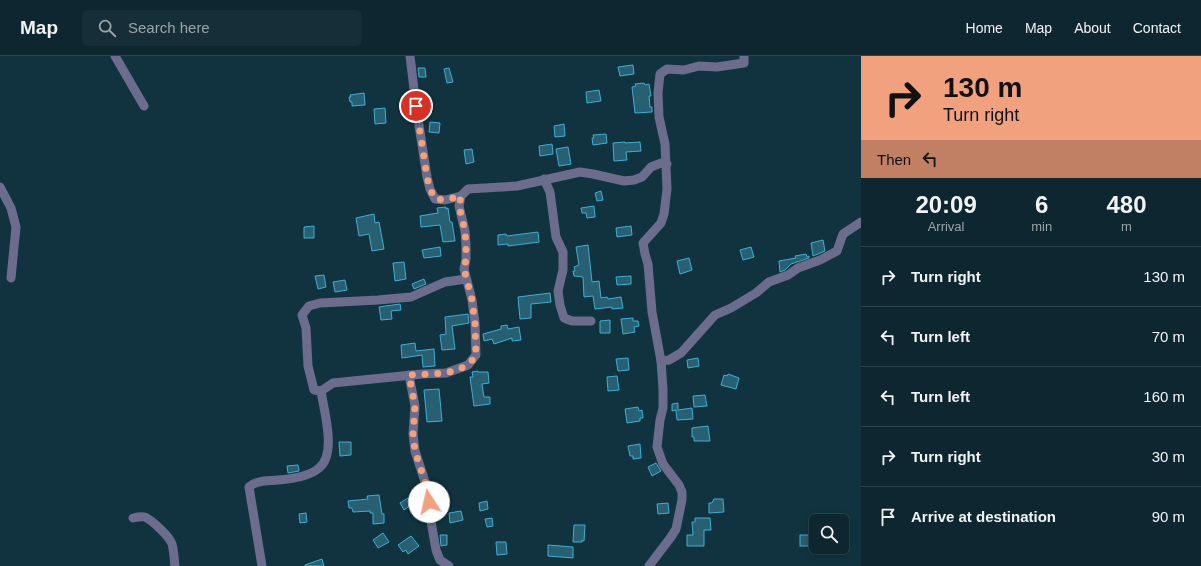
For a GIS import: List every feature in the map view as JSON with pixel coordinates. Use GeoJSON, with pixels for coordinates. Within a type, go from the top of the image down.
{"type":"FeatureCollection","features":[{"type":"Feature","properties":{"kind":"street"},"geometry":{"type":"LineString","coordinates":[[115,56],[144,106]]}},
{"type":"Feature","properties":{"kind":"street"},"geometry":{"type":"LineString","coordinates":[[410,56],[419,131],[430,189],[435,199],[445,200],[461,196],[468,189],[517,186],[580,172],[624,180],[634,180],[642,177],[651,167],[661,163],[667,164]]}},
{"type":"Feature","properties":{"kind":"street"},"geometry":{"type":"LineString","coordinates":[[649,566],[676,529],[682,500],[682,492],[679,485],[663,464],[657,447],[663,408],[661,361],[652,312],[648,264],[644,254],[643,243],[662,223],[667,189],[665,144],[659,117],[658,93],[660,74],[667,69],[684,70],[699,66],[717,67],[734,65],[744,62],[744,56]]}},
{"type":"Feature","properties":{"kind":"street"},"geometry":{"type":"LineString","coordinates":[[544,180],[550,192],[556,237],[563,252],[564,270],[558,290],[564,318],[572,321],[591,321]]}},
{"type":"Feature","properties":{"kind":"street"},"geometry":{"type":"LineString","coordinates":[[0,187],[11,208],[16,227],[11,278]]}},
{"type":"Feature","properties":{"kind":"street"},"geometry":{"type":"LineString","coordinates":[[461,196],[459,206],[465,231],[466,259],[464,269],[472,300],[475,323],[476,355],[468,366],[446,373],[409,375],[333,383],[321,391],[314,390],[308,366],[306,328],[302,315],[309,306],[320,303],[411,297],[445,282],[466,279]]}},
{"type":"Feature","properties":{"kind":"street"},"geometry":{"type":"LineString","coordinates":[[661,361],[669,360],[681,353],[715,315],[731,308],[756,293],[769,282],[788,275],[798,268],[820,260],[837,251],[843,234],[861,222]]}},
{"type":"Feature","properties":{"kind":"street"},"geometry":{"type":"LineString","coordinates":[[409,375],[415,406],[413,434],[415,451],[429,494],[429,510],[436,550],[440,560],[449,566]]}},
{"type":"Feature","properties":{"kind":"street"},"geometry":{"type":"LineString","coordinates":[[262,566],[249,487],[254,482],[288,479],[309,474],[319,468],[326,461],[328,442],[326,418],[321,391]]}},
{"type":"Feature","properties":{"kind":"street"},"geometry":{"type":"LineString","coordinates":[[133,518],[139,516],[146,517],[153,522],[169,539],[172,544],[175,566]]}},
{"type":"Feature","properties":{"kind":"building"},"geometry":{"type":"Polygon","coordinates":[[[633,65],[634,74],[620,76],[618,67],[633,65]]]}},
{"type":"Feature","properties":{"kind":"building"},"geometry":{"type":"Polygon","coordinates":[[[418,68],[425,68],[426,77],[419,77],[418,68]]]}},
{"type":"Feature","properties":{"kind":"building"},"geometry":{"type":"Polygon","coordinates":[[[449,68],[453,82],[447,83],[444,69],[449,68]]]}},
{"type":"Feature","properties":{"kind":"building"},"geometry":{"type":"Polygon","coordinates":[[[644,83],[645,85],[649,84],[651,96],[649,96],[650,107],[652,107],[652,112],[635,113],[632,87],[636,86],[635,84],[644,83]]]}},
{"type":"Feature","properties":{"kind":"building"},"geometry":{"type":"Polygon","coordinates":[[[599,90],[601,101],[587,103],[586,92],[599,90]]]}},
{"type":"Feature","properties":{"kind":"building"},"geometry":{"type":"Polygon","coordinates":[[[364,93],[365,105],[352,106],[352,102],[350,102],[349,97],[351,97],[350,95],[364,93]]]}},
{"type":"Feature","properties":{"kind":"building"},"geometry":{"type":"Polygon","coordinates":[[[385,108],[386,123],[375,124],[374,109],[385,108]]]}},
{"type":"Feature","properties":{"kind":"building"},"geometry":{"type":"Polygon","coordinates":[[[430,122],[440,123],[439,133],[429,132],[430,122]]]}},
{"type":"Feature","properties":{"kind":"building"},"geometry":{"type":"Polygon","coordinates":[[[564,124],[565,136],[555,137],[554,126],[564,124]]]}},
{"type":"Feature","properties":{"kind":"building"},"geometry":{"type":"Polygon","coordinates":[[[606,134],[607,143],[593,145],[593,135],[606,134]]]}},
{"type":"Feature","properties":{"kind":"building"},"geometry":{"type":"Polygon","coordinates":[[[640,142],[641,151],[626,152],[627,160],[614,161],[613,143],[640,142]]]}},
{"type":"Feature","properties":{"kind":"building"},"geometry":{"type":"Polygon","coordinates":[[[552,144],[553,154],[540,156],[539,146],[552,144]]]}},
{"type":"Feature","properties":{"kind":"building"},"geometry":{"type":"Polygon","coordinates":[[[568,147],[571,164],[559,166],[556,149],[568,147]]]}},
{"type":"Feature","properties":{"kind":"building"},"geometry":{"type":"Polygon","coordinates":[[[472,149],[474,162],[466,164],[464,150],[472,149]]]}},
{"type":"Feature","properties":{"kind":"building"},"geometry":{"type":"Polygon","coordinates":[[[601,191],[603,200],[597,201],[595,193],[601,191]]]}},
{"type":"Feature","properties":{"kind":"building"},"geometry":{"type":"Polygon","coordinates":[[[594,206],[595,217],[587,218],[586,213],[582,213],[581,208],[594,206]]]}},
{"type":"Feature","properties":{"kind":"building"},"geometry":{"type":"Polygon","coordinates":[[[446,207],[446,209],[448,208],[450,222],[452,222],[455,241],[443,242],[440,225],[421,227],[420,216],[438,213],[437,208],[446,207]]]}},
{"type":"Feature","properties":{"kind":"building"},"geometry":{"type":"Polygon","coordinates":[[[374,214],[375,223],[379,222],[384,249],[372,251],[369,234],[359,236],[356,218],[374,214]]]}},
{"type":"Feature","properties":{"kind":"building"},"geometry":{"type":"Polygon","coordinates":[[[314,226],[314,238],[304,238],[304,227],[314,226]]]}},
{"type":"Feature","properties":{"kind":"building"},"geometry":{"type":"Polygon","coordinates":[[[631,226],[632,235],[617,237],[616,228],[631,226]]]}},
{"type":"Feature","properties":{"kind":"building"},"geometry":{"type":"Polygon","coordinates":[[[538,232],[539,242],[508,246],[508,244],[498,245],[498,235],[506,234],[507,236],[538,232]]]}},
{"type":"Feature","properties":{"kind":"building"},"geometry":{"type":"Polygon","coordinates":[[[823,240],[825,251],[813,256],[811,243],[823,240]]]}},
{"type":"Feature","properties":{"kind":"building"},"geometry":{"type":"Polygon","coordinates":[[[588,245],[592,282],[599,281],[601,298],[607,297],[608,299],[621,297],[623,308],[612,309],[612,307],[595,309],[593,296],[584,297],[583,277],[574,276],[573,271],[575,271],[574,267],[579,265],[576,247],[588,245]]]}},
{"type":"Feature","properties":{"kind":"building"},"geometry":{"type":"Polygon","coordinates":[[[440,247],[441,256],[424,258],[422,250],[440,247]]]}},
{"type":"Feature","properties":{"kind":"building"},"geometry":{"type":"Polygon","coordinates":[[[751,247],[754,257],[743,260],[740,250],[751,247]]]}},
{"type":"Feature","properties":{"kind":"building"},"geometry":{"type":"Polygon","coordinates":[[[806,254],[809,258],[791,264],[785,270],[780,272],[779,261],[796,258],[795,256],[806,254]]]}},
{"type":"Feature","properties":{"kind":"building"},"geometry":{"type":"Polygon","coordinates":[[[689,258],[692,270],[680,274],[677,261],[689,258]]]}},
{"type":"Feature","properties":{"kind":"building"},"geometry":{"type":"Polygon","coordinates":[[[404,262],[406,279],[395,281],[393,263],[404,262]]]}},
{"type":"Feature","properties":{"kind":"building"},"geometry":{"type":"Polygon","coordinates":[[[324,275],[326,287],[318,289],[315,276],[324,275]]]}},
{"type":"Feature","properties":{"kind":"building"},"geometry":{"type":"Polygon","coordinates":[[[631,276],[631,284],[617,285],[616,277],[631,276]]]}},
{"type":"Feature","properties":{"kind":"building"},"geometry":{"type":"Polygon","coordinates":[[[424,279],[426,284],[414,289],[412,284],[424,279]]]}},
{"type":"Feature","properties":{"kind":"building"},"geometry":{"type":"Polygon","coordinates":[[[345,280],[347,290],[335,292],[333,282],[345,280]]]}},
{"type":"Feature","properties":{"kind":"building"},"geometry":{"type":"Polygon","coordinates":[[[550,293],[551,302],[531,304],[531,318],[520,319],[518,297],[550,293]]]}},
{"type":"Feature","properties":{"kind":"building"},"geometry":{"type":"Polygon","coordinates":[[[400,304],[401,310],[391,311],[392,319],[381,320],[379,307],[400,304]]]}},
{"type":"Feature","properties":{"kind":"building"},"geometry":{"type":"Polygon","coordinates":[[[468,314],[469,323],[452,326],[455,349],[442,350],[440,335],[446,334],[445,317],[468,314]]]}},
{"type":"Feature","properties":{"kind":"building"},"geometry":{"type":"Polygon","coordinates":[[[633,318],[633,321],[638,321],[639,326],[634,327],[635,332],[623,334],[621,319],[633,318]]]}},
{"type":"Feature","properties":{"kind":"building"},"geometry":{"type":"Polygon","coordinates":[[[610,320],[610,333],[600,333],[600,321],[610,320]]]}},
{"type":"Feature","properties":{"kind":"building"},"geometry":{"type":"Polygon","coordinates":[[[507,325],[508,329],[519,327],[521,340],[512,341],[512,338],[494,344],[492,339],[484,341],[483,334],[501,329],[501,326],[507,325]]]}},
{"type":"Feature","properties":{"kind":"building"},"geometry":{"type":"Polygon","coordinates":[[[415,343],[416,351],[434,349],[435,366],[423,367],[422,355],[402,358],[401,345],[415,343]]]}},
{"type":"Feature","properties":{"kind":"building"},"geometry":{"type":"Polygon","coordinates":[[[628,358],[629,370],[618,371],[616,359],[628,358]]]}},
{"type":"Feature","properties":{"kind":"building"},"geometry":{"type":"Polygon","coordinates":[[[698,358],[699,366],[688,368],[687,360],[698,358]]]}},
{"type":"Feature","properties":{"kind":"building"},"geometry":{"type":"Polygon","coordinates":[[[472,372],[488,372],[489,383],[482,384],[484,397],[490,397],[490,404],[474,406],[470,377],[473,377],[472,372]]]}},
{"type":"Feature","properties":{"kind":"building"},"geometry":{"type":"Polygon","coordinates":[[[728,374],[739,378],[736,389],[721,385],[724,375],[727,376],[728,374]]]}},
{"type":"Feature","properties":{"kind":"building"},"geometry":{"type":"Polygon","coordinates":[[[617,376],[619,390],[608,391],[607,377],[617,376]]]}},
{"type":"Feature","properties":{"kind":"building"},"geometry":{"type":"Polygon","coordinates":[[[439,389],[442,421],[427,422],[424,390],[439,389]]]}},
{"type":"Feature","properties":{"kind":"building"},"geometry":{"type":"Polygon","coordinates":[[[705,395],[707,406],[694,407],[693,396],[705,395]]]}},
{"type":"Feature","properties":{"kind":"building"},"geometry":{"type":"Polygon","coordinates":[[[678,403],[678,410],[692,408],[693,419],[677,420],[676,410],[672,411],[672,404],[678,403]]]}},
{"type":"Feature","properties":{"kind":"building"},"geometry":{"type":"Polygon","coordinates":[[[638,407],[639,411],[642,410],[643,418],[640,418],[640,421],[627,423],[625,409],[638,407]]]}},
{"type":"Feature","properties":{"kind":"building"},"geometry":{"type":"Polygon","coordinates":[[[708,426],[710,441],[694,441],[694,437],[692,437],[692,428],[708,426]]]}},
{"type":"Feature","properties":{"kind":"building"},"geometry":{"type":"Polygon","coordinates":[[[339,442],[351,442],[351,455],[340,456],[339,442]]]}},
{"type":"Feature","properties":{"kind":"building"},"geometry":{"type":"Polygon","coordinates":[[[640,444],[641,458],[633,459],[633,456],[630,456],[628,446],[640,444]]]}},
{"type":"Feature","properties":{"kind":"building"},"geometry":{"type":"Polygon","coordinates":[[[656,463],[661,471],[652,476],[648,467],[656,463]]]}},
{"type":"Feature","properties":{"kind":"building"},"geometry":{"type":"Polygon","coordinates":[[[298,465],[299,471],[288,473],[287,466],[298,465]]]}},
{"type":"Feature","properties":{"kind":"building"},"geometry":{"type":"Polygon","coordinates":[[[379,495],[382,514],[384,514],[384,523],[373,524],[373,513],[370,513],[370,511],[353,512],[352,508],[349,508],[348,501],[368,499],[367,496],[379,495]]]}},
{"type":"Feature","properties":{"kind":"building"},"geometry":{"type":"Polygon","coordinates":[[[408,498],[412,504],[404,510],[400,503],[408,498]]]}},
{"type":"Feature","properties":{"kind":"building"},"geometry":{"type":"Polygon","coordinates":[[[714,499],[723,499],[724,512],[709,513],[709,503],[712,503],[714,499]]]}},
{"type":"Feature","properties":{"kind":"building"},"geometry":{"type":"Polygon","coordinates":[[[487,501],[488,509],[480,511],[479,503],[487,501]]]}},
{"type":"Feature","properties":{"kind":"building"},"geometry":{"type":"Polygon","coordinates":[[[668,503],[669,513],[658,514],[657,504],[668,503]]]}},
{"type":"Feature","properties":{"kind":"building"},"geometry":{"type":"Polygon","coordinates":[[[461,511],[463,520],[450,523],[449,513],[461,511]]]}},
{"type":"Feature","properties":{"kind":"building"},"geometry":{"type":"Polygon","coordinates":[[[306,513],[307,522],[300,523],[299,514],[306,513]]]}},
{"type":"Feature","properties":{"kind":"building"},"geometry":{"type":"Polygon","coordinates":[[[492,518],[493,526],[487,527],[485,519],[492,518]]]}},
{"type":"Feature","properties":{"kind":"building"},"geometry":{"type":"Polygon","coordinates":[[[695,518],[710,518],[711,530],[704,530],[704,546],[687,546],[687,535],[693,535],[692,522],[695,522],[695,518]]]}},
{"type":"Feature","properties":{"kind":"building"},"geometry":{"type":"Polygon","coordinates":[[[574,525],[585,525],[584,541],[573,542],[574,525]]]}},
{"type":"Feature","properties":{"kind":"building"},"geometry":{"type":"Polygon","coordinates":[[[383,533],[389,542],[378,548],[373,540],[383,533]]]}},
{"type":"Feature","properties":{"kind":"building"},"geometry":{"type":"Polygon","coordinates":[[[440,535],[447,535],[447,545],[441,546],[440,535]]]}},
{"type":"Feature","properties":{"kind":"building"},"geometry":{"type":"Polygon","coordinates":[[[800,535],[809,535],[809,546],[800,546],[800,535]]]}},
{"type":"Feature","properties":{"kind":"building"},"geometry":{"type":"Polygon","coordinates":[[[411,536],[419,546],[408,554],[406,550],[403,552],[398,545],[411,536]]]}},
{"type":"Feature","properties":{"kind":"building"},"geometry":{"type":"Polygon","coordinates":[[[496,542],[506,542],[507,554],[497,555],[496,542]]]}},
{"type":"Feature","properties":{"kind":"building"},"geometry":{"type":"Polygon","coordinates":[[[548,545],[573,547],[573,558],[548,556],[548,545]]]}},
{"type":"Feature","properties":{"kind":"building"},"geometry":{"type":"Polygon","coordinates":[[[322,559],[324,566],[305,566],[305,565],[322,559]]]}},
{"type":"Feature","properties":{"kind":"route"},"geometry":{"type":"LineString","coordinates":[[416,106],[427,177],[430,189],[435,199],[445,200],[461,196],[459,206],[465,231],[466,245],[464,269],[472,300],[475,323],[476,355],[468,366],[446,373],[409,375],[415,406],[413,434],[415,451],[429,494],[429,502]]}}]}
